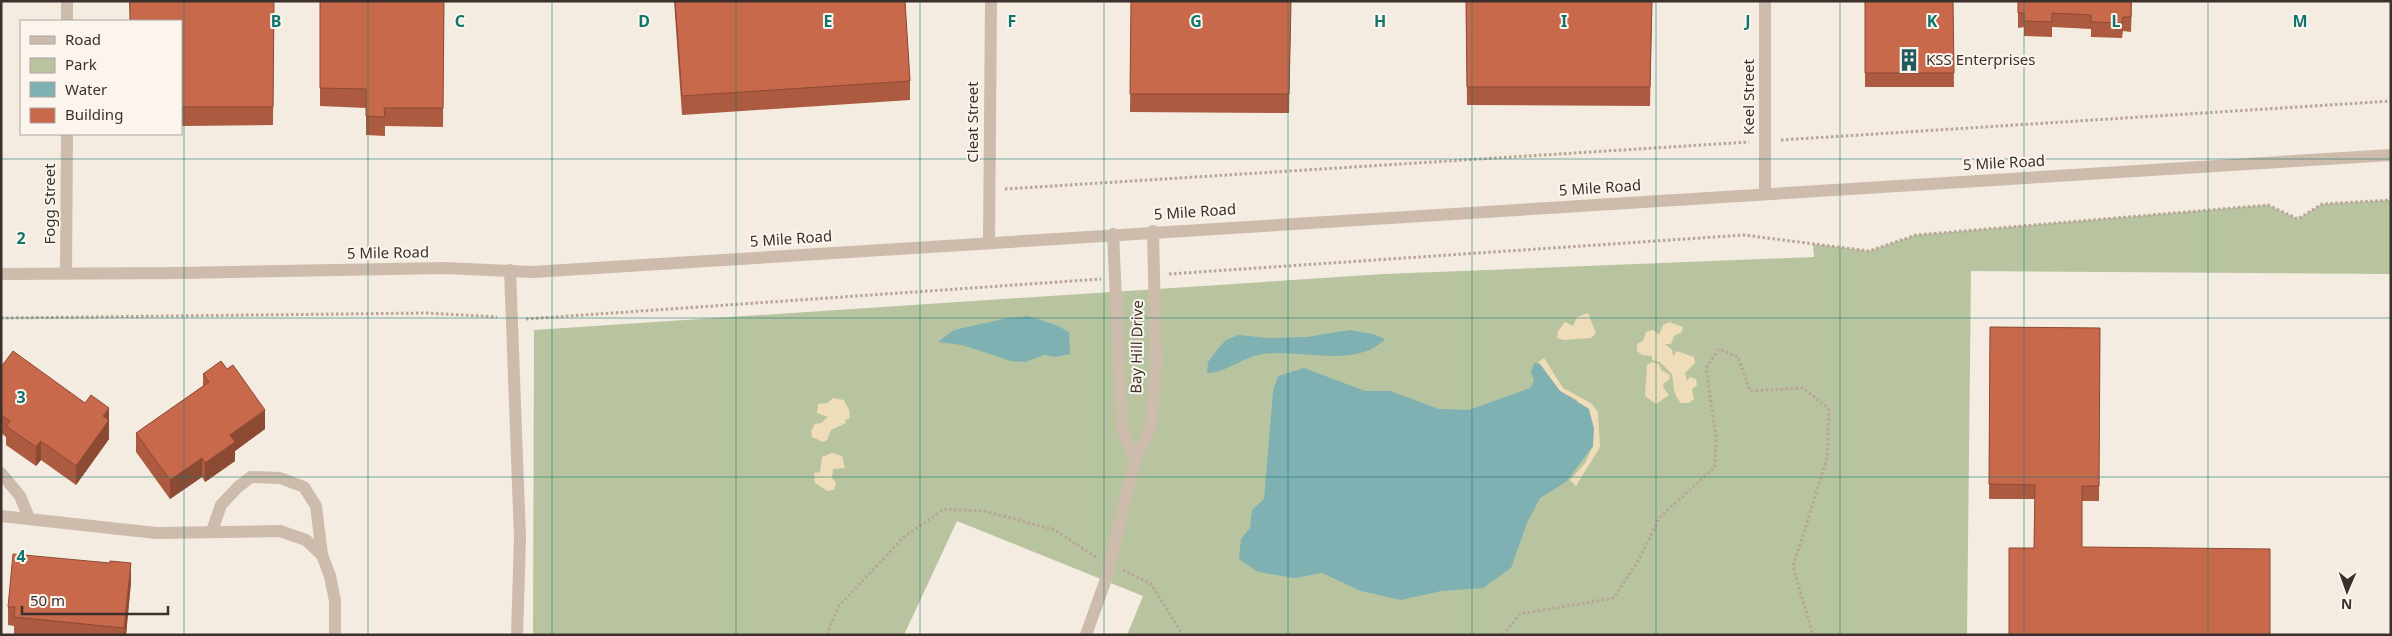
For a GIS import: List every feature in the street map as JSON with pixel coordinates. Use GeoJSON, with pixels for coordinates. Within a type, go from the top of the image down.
{"type":"FeatureCollection","features":[{"type":"Feature","properties":{"kind":"street"},"geometry":{"type":"LineString","coordinates":[[67,20],[68,1]]}},
{"type":"Feature","properties":{"kind":"street","name":"Cleat Street"},"geometry":{"type":"LineString","coordinates":[[989,242],[990,1]]}},
{"type":"Feature","properties":{"kind":"street","name":"Keel Street"},"geometry":{"type":"LineString","coordinates":[[1764,194],[1765,1]]}},
{"type":"Feature","properties":{"kind":"street","name":"Fogg Street"},"geometry":{"type":"LineString","coordinates":[[66,274],[67,135]]}},
{"type":"Feature","properties":{"kind":"street","name":"5 Mile Road"},"geometry":{"type":"LineString","coordinates":[[1,274],[445,268],[532,272],[1154,231],[2391,155]]}},
{"type":"Feature","properties":{"kind":"street","name":"Bay Hill Drive"},"geometry":{"type":"LineString","coordinates":[[1086,635],[1110,563],[1135,460],[1151,427],[1156,364],[1154,231]]}},
{"type":"Feature","properties":{"kind":"street","name":"Bay Hill Drive"},"geometry":{"type":"LineString","coordinates":[[1113,234],[1122,428],[1135,460]]}},
{"type":"Feature","properties":{"kind":"street"},"geometry":{"type":"LineString","coordinates":[[510,270],[510,317],[520,538],[517,635]]}},
{"type":"Feature","properties":{"kind":"street"},"geometry":{"type":"LineString","coordinates":[[1,473],[20,496],[29,518]]}},
{"type":"Feature","properties":{"kind":"street"},"geometry":{"type":"LineString","coordinates":[[212,531],[221,505],[251,477],[280,478],[304,487],[316,506],[322,555],[335,601],[335,635]]}},
{"type":"Feature","properties":{"kind":"street"},"geometry":{"type":"LineString","coordinates":[[1,516],[156,533],[212,531],[280,532],[306,540],[322,555]]}},
{"type":"Feature","properties":{"kind":"path"},"geometry":{"type":"LineString","coordinates":[[989,190],[1765,141],[2002,128],[2391,101]]}},
{"type":"Feature","properties":{"kind":"path"},"geometry":{"type":"LineString","coordinates":[[1154,275],[1744,235],[1869,251],[1916,235],[2268,205],[2298,219],[2322,204],[2391,200]]}},
{"type":"Feature","properties":{"kind":"path"},"geometry":{"type":"LineString","coordinates":[[1,318],[427,313],[530,319],[1115,278]]}},
{"type":"Feature","properties":{"kind":"path"},"geometry":{"type":"LineString","coordinates":[[1503,635],[1520,614],[1614,598],[1638,561],[1660,516],[1715,467],[1716,437],[1706,368],[1719,349],[1738,357],[1750,392],[1803,388],[1829,409],[1827,458],[1793,567],[1813,635]]}},
{"type":"Feature","properties":{"kind":"path"},"geometry":{"type":"LineString","coordinates":[[828,635],[839,606],[904,537],[944,509],[984,511],[1055,530],[1095,558],[1110,563],[1152,584],[1183,635]]}},
{"type":"Feature","properties":{"kind":"green space"},"geometry":{"type":"Polygon","coordinates":[[[2391,200],[2391,274],[1971,271],[1967,635],[1127,635],[1143,596],[957,521],[904,635],[533,635],[534,330],[1384,274],[1814,257],[1813,244],[1869,251],[1916,235],[2268,205],[2298,219],[2322,204],[2391,200]]]}},
{"type":"Feature","properties":{"kind":"sand"},"geometry":{"type":"Polygon","coordinates":[[[1588,313],[1596,333],[1591,338],[1564,340],[1557,338],[1558,331],[1565,322],[1573,326],[1577,317],[1588,313]]]}},
{"type":"Feature","properties":{"kind":"sand"},"geometry":{"type":"Polygon","coordinates":[[[1669,322],[1683,327],[1682,332],[1674,336],[1671,344],[1665,344],[1672,350],[1673,356],[1677,351],[1694,357],[1695,363],[1685,373],[1687,381],[1690,377],[1696,379],[1697,385],[1692,389],[1694,399],[1689,403],[1681,403],[1678,399],[1674,389],[1672,374],[1660,362],[1652,360],[1652,356],[1642,355],[1637,351],[1637,344],[1643,341],[1646,332],[1653,330],[1659,335],[1663,325],[1669,322]]]}},
{"type":"Feature","properties":{"kind":"sand"},"geometry":{"type":"Polygon","coordinates":[[[1544,358],[1563,388],[1591,403],[1598,412],[1600,447],[1576,486],[1570,480],[1585,463],[1593,446],[1577,400],[1560,391],[1538,362],[1544,358]]]}},
{"type":"Feature","properties":{"kind":"sand"},"geometry":{"type":"Polygon","coordinates":[[[1653,362],[1659,364],[1661,370],[1670,375],[1669,380],[1664,383],[1663,387],[1669,395],[1656,404],[1645,396],[1647,365],[1653,362]]]}},
{"type":"Feature","properties":{"kind":"sand"},"geometry":{"type":"Polygon","coordinates":[[[833,398],[844,400],[850,411],[850,416],[849,419],[845,420],[846,423],[831,430],[827,440],[823,442],[812,437],[811,431],[815,424],[821,423],[828,417],[817,413],[818,404],[827,403],[833,398]]]}},
{"type":"Feature","properties":{"kind":"sand"},"geometry":{"type":"Polygon","coordinates":[[[832,453],[842,456],[845,468],[833,469],[832,478],[836,483],[834,490],[827,491],[815,483],[814,473],[820,472],[822,457],[832,453]]]}},
{"type":"Feature","properties":{"kind":"water"},"geometry":{"type":"Polygon","coordinates":[[[1028,316],[1056,325],[1069,332],[1070,354],[1056,357],[1044,355],[1025,362],[1011,361],[962,345],[938,342],[954,330],[1008,318],[1028,316]]]}},
{"type":"Feature","properties":{"kind":"water"},"geometry":{"type":"Polygon","coordinates":[[[1350,330],[1373,334],[1385,339],[1373,348],[1358,353],[1342,356],[1324,356],[1273,353],[1258,355],[1220,371],[1207,373],[1208,362],[1217,350],[1226,340],[1239,335],[1268,338],[1307,337],[1350,330]]]}},
{"type":"Feature","properties":{"kind":"water"},"geometry":{"type":"Polygon","coordinates":[[[1534,363],[1540,364],[1560,391],[1589,409],[1594,429],[1593,446],[1566,482],[1540,498],[1527,523],[1511,568],[1483,588],[1441,591],[1401,600],[1361,591],[1322,573],[1294,578],[1258,572],[1239,559],[1241,539],[1250,528],[1252,510],[1264,499],[1273,391],[1278,376],[1304,368],[1365,391],[1390,391],[1439,409],[1469,410],[1530,388],[1534,381],[1531,372],[1534,363]]]}},
{"type":"Feature","properties":{"kind":"building"},"geometry":{"type":"Polygon","coordinates":[[[130,1],[274,1],[273,107],[182,107],[182,20],[130,20],[130,1]]]}},
{"type":"Feature","properties":{"kind":"building"},"geometry":{"type":"Polygon","coordinates":[[[320,1],[444,1],[443,108],[384,108],[385,117],[366,116],[366,89],[320,88],[320,1]]]}},
{"type":"Feature","properties":{"kind":"building"},"geometry":{"type":"Polygon","coordinates":[[[675,1],[905,1],[910,81],[682,96],[675,1]]]}},
{"type":"Feature","properties":{"kind":"building"},"geometry":{"type":"Polygon","coordinates":[[[1131,1],[1291,1],[1289,94],[1130,94],[1131,1]]]}},
{"type":"Feature","properties":{"kind":"building"},"geometry":{"type":"Polygon","coordinates":[[[1466,1],[1652,1],[1650,87],[1467,87],[1466,1]]]}},
{"type":"Feature","properties":{"kind":"building","name":"KSS Enterprises"},"geometry":{"type":"Polygon","coordinates":[[[1865,1],[1953,1],[1954,73],[1865,73],[1865,1]]]}},
{"type":"Feature","properties":{"kind":"building"},"geometry":{"type":"Polygon","coordinates":[[[2018,1],[2131,1],[2131,17],[2123,17],[2122,23],[2091,22],[2091,15],[2052,13],[2052,22],[2024,21],[2024,13],[2018,13],[2018,1]]]}},
{"type":"Feature","properties":{"kind":"building"},"geometry":{"type":"Polygon","coordinates":[[[1990,327],[2100,328],[2099,486],[2082,486],[2082,547],[2270,549],[2270,635],[2009,635],[2009,548],[2034,548],[2035,485],[1989,484],[1990,327]]]}},
{"type":"Feature","properties":{"kind":"building"},"geometry":{"type":"Polygon","coordinates":[[[13,351],[85,403],[91,395],[109,408],[103,416],[109,420],[76,466],[41,441],[36,447],[6,426],[10,421],[1,415],[1,367],[13,351]]]}},
{"type":"Feature","properties":{"kind":"building"},"geometry":{"type":"Polygon","coordinates":[[[221,361],[227,369],[233,365],[265,410],[230,435],[235,442],[205,463],[202,458],[170,480],[136,433],[209,382],[203,374],[221,361]]]}},
{"type":"Feature","properties":{"kind":"building"},"geometry":{"type":"Polygon","coordinates":[[[13,554],[110,563],[110,561],[131,563],[124,628],[14,617],[15,607],[8,607],[13,554]]]}},
{"type":"Feature","properties":{"kind":"place","name":"KSS Enterprises"},"geometry":{"type":"Point","coordinates":[1909,60]}}]}
